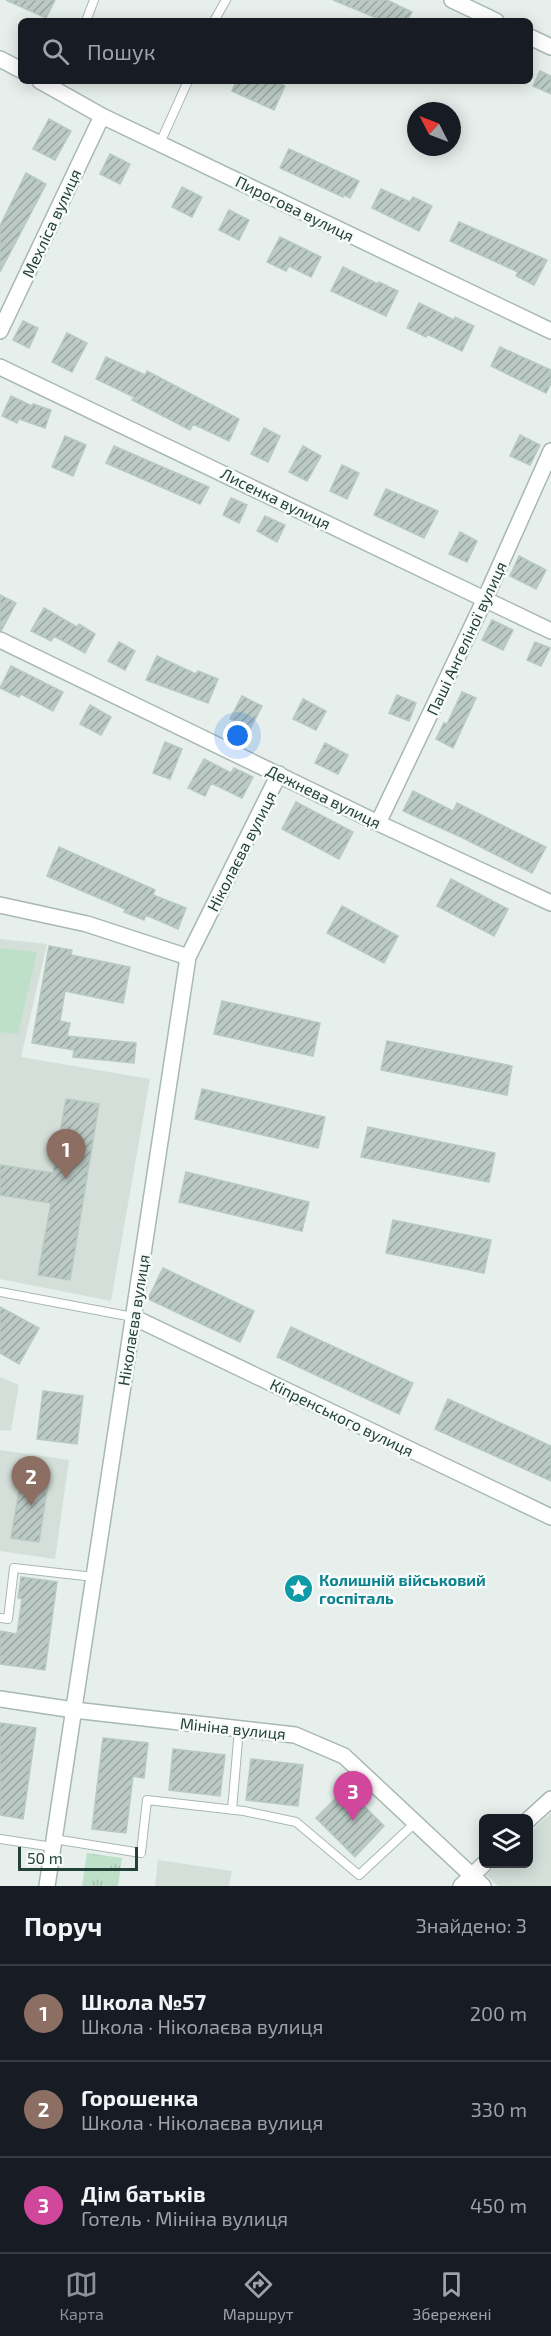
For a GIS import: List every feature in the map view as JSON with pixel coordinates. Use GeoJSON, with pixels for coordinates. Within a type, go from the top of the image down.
{"type":"FeatureCollection","features":[{"type":"Feature","properties":{"kind":"street"},"geometry":{"type":"LineString","coordinates":[[452,0],[490,18]]}},
{"type":"Feature","properties":{"kind":"street"},"geometry":{"type":"LineString","coordinates":[[533,38],[551,47]]}},
{"type":"Feature","properties":{"kind":"street"},"geometry":{"type":"LineString","coordinates":[[0,59],[18,68]]}},
{"type":"Feature","properties":{"kind":"street","name":"Пирогова вулиця"},"geometry":{"type":"LineString","coordinates":[[60,86],[102,116],[551,331]]}},
{"type":"Feature","properties":{"kind":"street","name":"Мехліса вулиця"},"geometry":{"type":"LineString","coordinates":[[0,331],[102,116]]}},
{"type":"Feature","properties":{"kind":"street","name":"Лисенка вулиця"},"geometry":{"type":"LineString","coordinates":[[0,367],[551,631]]}},
{"type":"Feature","properties":{"kind":"street","name":"Паші Ангеліної вулиця"},"geometry":{"type":"LineString","coordinates":[[378,823],[485,598],[551,451]]}},
{"type":"Feature","properties":{"kind":"street","name":"Дежнева вулиця"},"geometry":{"type":"LineString","coordinates":[[0,640],[378,823],[551,903]]}},
{"type":"Feature","properties":{"kind":"street","name":"Ніколаєва вулиця"},"geometry":{"type":"LineString","coordinates":[[47,1886],[188,957],[279,774]]}},
{"type":"Feature","properties":{"kind":"street"},"geometry":{"type":"LineString","coordinates":[[0,905],[87,924],[188,957]]}},
{"type":"Feature","properties":{"kind":"street","name":"Кіпренського вулиця"},"geometry":{"type":"LineString","coordinates":[[133,1317],[551,1517]]}},
{"type":"Feature","properties":{"kind":"street","name":"Мініна вулиця"},"geometry":{"type":"LineString","coordinates":[[0,1699],[74,1710],[295,1735],[344,1756],[415,1823],[472,1882]]}},
{"type":"Feature","properties":{"kind":"street"},"geometry":{"type":"LineString","coordinates":[[533,1816],[551,1799]]}},
{"type":"Feature","properties":{"kind":"street"},"geometry":{"type":"LineString","coordinates":[[472,1882],[481,1868]]}},
{"type":"Feature","properties":{"kind":"lane"},"geometry":{"type":"LineString","coordinates":[[87,18],[94,0]]}},
{"type":"Feature","properties":{"kind":"lane"},"geometry":{"type":"LineString","coordinates":[[216,18],[226,0]]}},
{"type":"Feature","properties":{"kind":"lane"},"geometry":{"type":"LineString","coordinates":[[160,143],[187,84]]}},
{"type":"Feature","properties":{"kind":"lane"},"geometry":{"type":"LineString","coordinates":[[0,1292],[133,1317]]}},
{"type":"Feature","properties":{"kind":"lane"},"geometry":{"type":"LineString","coordinates":[[0,1618],[8,1619],[14,1568],[94,1577]]}},
{"type":"Feature","properties":{"kind":"lane"},"geometry":{"type":"LineString","coordinates":[[232,1810],[239,1729]]}},
{"type":"Feature","properties":{"kind":"lane"},"geometry":{"type":"LineString","coordinates":[[0,1839],[141,1853],[147,1800],[232,1810],[296,1822],[359,1875],[415,1823]]}},
{"type":"Feature","properties":{"kind":"shaded area"},"geometry":{"type":"Polygon","coordinates":[[[0,939],[47,944],[21,1057],[150,1079],[111,1301],[0,1279],[0,939]]]}},
{"type":"Feature","properties":{"kind":"shaded area"},"geometry":{"type":"Polygon","coordinates":[[[0,1377],[19,1385],[11,1431],[0,1430],[0,1377]]]}},
{"type":"Feature","properties":{"kind":"shaded area"},"geometry":{"type":"Polygon","coordinates":[[[0,1450],[69,1460],[55,1559],[0,1551],[0,1450]]]}},
{"type":"Feature","properties":{"kind":"shaded area"},"geometry":{"type":"Polygon","coordinates":[[[551,1812],[551,1886],[498,1886],[486,1875],[494,1868],[533,1868],[533,1830],[551,1812]]]}},
{"type":"Feature","properties":{"kind":"shaded area"},"geometry":{"type":"Polygon","coordinates":[[[158,1860],[232,1871],[229,1886],[155,1886],[158,1860]]]}},
{"type":"Feature","properties":{"kind":"green space"},"geometry":{"type":"Polygon","coordinates":[[[0,948],[37,952],[18,1034],[0,1032],[0,948]]]}},
{"type":"Feature","properties":{"kind":"green space"},"geometry":{"type":"Polygon","coordinates":[[[87,1853],[122,1858],[118,1886],[82,1886],[87,1853]]]}},
{"type":"Feature","properties":{"kind":"building"},"geometry":{"type":"Polygon","coordinates":[[[6,0],[55,0],[46,18],[6,0]]]}},
{"type":"Feature","properties":{"kind":"building"},"geometry":{"type":"Polygon","coordinates":[[[333,0],[387,0],[412,12],[409,18],[377,18],[333,0]]]}},
{"type":"Feature","properties":{"kind":"building"},"geometry":{"type":"Polygon","coordinates":[[[540,71],[551,76],[551,94],[533,86],[540,71]]]}},
{"type":"Feature","properties":{"kind":"building"},"geometry":{"type":"Polygon","coordinates":[[[235,84],[280,84],[285,86],[274,110],[232,91],[235,84]]]}},
{"type":"Feature","properties":{"kind":"building"},"geometry":{"type":"Polygon","coordinates":[[[49,119],[71,131],[55,160],[33,149],[49,119]]]}},
{"type":"Feature","properties":{"kind":"building"},"geometry":{"type":"Polygon","coordinates":[[[289,149],[359,181],[350,198],[344,195],[343,197],[280,168],[289,149]]]}},
{"type":"Feature","properties":{"kind":"building"},"geometry":{"type":"Polygon","coordinates":[[[110,154],[130,164],[120,184],[100,174],[110,154]]]}},
{"type":"Feature","properties":{"kind":"building"},"geometry":{"type":"Polygon","coordinates":[[[26,173],[46,184],[0,272],[0,226],[26,173]]]}},
{"type":"Feature","properties":{"kind":"building"},"geometry":{"type":"Polygon","coordinates":[[[182,187],[202,197],[192,217],[172,207],[182,187]]]}},
{"type":"Feature","properties":{"kind":"building"},"geometry":{"type":"Polygon","coordinates":[[[381,189],[410,202],[413,197],[432,206],[419,231],[372,208],[381,189]]]}},
{"type":"Feature","properties":{"kind":"building"},"geometry":{"type":"Polygon","coordinates":[[[229,210],[249,220],[239,240],[219,230],[229,210]]]}},
{"type":"Feature","properties":{"kind":"building"},"geometry":{"type":"Polygon","coordinates":[[[459,222],[547,260],[534,285],[516,276],[518,272],[450,241],[459,222]]]}},
{"type":"Feature","properties":{"kind":"building"},"geometry":{"type":"Polygon","coordinates":[[[280,237],[321,257],[311,277],[289,266],[286,271],[267,262],[280,237]]]}},
{"type":"Feature","properties":{"kind":"building"},"geometry":{"type":"Polygon","coordinates":[[[343,267],[398,291],[386,316],[331,291],[343,267]]]}},
{"type":"Feature","properties":{"kind":"building"},"geometry":{"type":"Polygon","coordinates":[[[419,303],[454,320],[455,317],[474,326],[462,351],[427,334],[426,337],[407,328],[419,303]]]}},
{"type":"Feature","properties":{"kind":"building"},"geometry":{"type":"Polygon","coordinates":[[[23,321],[38,328],[29,348],[13,340],[23,321]]]}},
{"type":"Feature","properties":{"kind":"building"},"geometry":{"type":"Polygon","coordinates":[[[67,333],[87,343],[72,372],[52,362],[67,333]]]}},
{"type":"Feature","properties":{"kind":"building"},"geometry":{"type":"Polygon","coordinates":[[[500,347],[551,370],[551,383],[546,393],[491,366],[500,347]]]}},
{"type":"Feature","properties":{"kind":"building"},"geometry":{"type":"Polygon","coordinates":[[[106,357],[145,375],[147,371],[239,419],[229,441],[193,424],[190,430],[132,400],[134,397],[96,379],[106,357]]]}},
{"type":"Feature","properties":{"kind":"building"},"geometry":{"type":"Polygon","coordinates":[[[11,396],[32,406],[33,404],[51,410],[45,428],[19,419],[17,423],[2,416],[11,396]]]}},
{"type":"Feature","properties":{"kind":"building"},"geometry":{"type":"Polygon","coordinates":[[[264,428],[280,436],[268,462],[251,454],[264,428]]]}},
{"type":"Feature","properties":{"kind":"building"},"geometry":{"type":"Polygon","coordinates":[[[520,435],[540,445],[530,465],[510,456],[520,435]]]}},
{"type":"Feature","properties":{"kind":"building"},"geometry":{"type":"Polygon","coordinates":[[[65,436],[86,445],[73,476],[52,467],[65,436]]]}},
{"type":"Feature","properties":{"kind":"building"},"geometry":{"type":"Polygon","coordinates":[[[114,446],[209,487],[200,504],[106,463],[114,446]]]}},
{"type":"Feature","properties":{"kind":"building"},"geometry":{"type":"Polygon","coordinates":[[[303,446],[321,456],[307,481],[289,472],[303,446]]]}},
{"type":"Feature","properties":{"kind":"building"},"geometry":{"type":"Polygon","coordinates":[[[342,465],[359,473],[347,499],[330,491],[342,465]]]}},
{"type":"Feature","properties":{"kind":"building"},"geometry":{"type":"Polygon","coordinates":[[[386,489],[438,511],[424,538],[374,515],[386,489]]]}},
{"type":"Feature","properties":{"kind":"building"},"geometry":{"type":"Polygon","coordinates":[[[231,498],[247,505],[239,523],[223,515],[231,498]]]}},
{"type":"Feature","properties":{"kind":"building"},"geometry":{"type":"Polygon","coordinates":[[[265,516],[285,525],[277,542],[257,531],[265,516]]]}},
{"type":"Feature","properties":{"kind":"building"},"geometry":{"type":"Polygon","coordinates":[[[460,532],[477,541],[467,562],[449,554],[460,532]]]}},
{"type":"Feature","properties":{"kind":"building"},"geometry":{"type":"Polygon","coordinates":[[[519,556],[546,570],[536,589],[510,576],[519,556]]]}},
{"type":"Feature","properties":{"kind":"building"},"geometry":{"type":"Polygon","coordinates":[[[0,595],[16,603],[1,631],[0,630],[0,595]]]}},
{"type":"Feature","properties":{"kind":"building"},"geometry":{"type":"Polygon","coordinates":[[[44,608],[77,627],[79,624],[95,634],[85,653],[54,636],[51,641],[31,631],[44,608]]]}},
{"type":"Feature","properties":{"kind":"building"},"geometry":{"type":"Polygon","coordinates":[[[492,620],[513,630],[503,650],[482,640],[492,620]]]}},
{"type":"Feature","properties":{"kind":"building"},"geometry":{"type":"Polygon","coordinates":[[[119,642],[135,651],[125,670],[108,661],[119,642]]]}},
{"type":"Feature","properties":{"kind":"building"},"geometry":{"type":"Polygon","coordinates":[[[535,642],[550,648],[541,666],[527,660],[535,642]]]}},
{"type":"Feature","properties":{"kind":"building"},"geometry":{"type":"Polygon","coordinates":[[[157,656],[196,674],[198,671],[218,679],[208,703],[146,680],[157,656]]]}},
{"type":"Feature","properties":{"kind":"building"},"geometry":{"type":"Polygon","coordinates":[[[11,666],[63,692],[53,711],[21,694],[19,697],[0,688],[11,666]]]}},
{"type":"Feature","properties":{"kind":"building"},"geometry":{"type":"Polygon","coordinates":[[[462,692],[476,698],[453,748],[436,739],[444,723],[447,724],[462,692]]]}},
{"type":"Feature","properties":{"kind":"building"},"geometry":{"type":"Polygon","coordinates":[[[397,695],[416,703],[409,721],[389,713],[397,695]]]}},
{"type":"Feature","properties":{"kind":"building"},"geometry":{"type":"Polygon","coordinates":[[[242,696],[262,706],[250,729],[230,719],[242,696]]]}},
{"type":"Feature","properties":{"kind":"building"},"geometry":{"type":"Polygon","coordinates":[[[303,699],[326,711],[316,730],[293,719],[303,699]]]}},
{"type":"Feature","properties":{"kind":"building"},"geometry":{"type":"Polygon","coordinates":[[[90,705],[111,717],[101,735],[80,724],[90,705]]]}},
{"type":"Feature","properties":{"kind":"building"},"geometry":{"type":"Polygon","coordinates":[[[165,742],[182,749],[170,779],[153,773],[165,742]]]}},
{"type":"Feature","properties":{"kind":"building"},"geometry":{"type":"Polygon","coordinates":[[[325,743],[348,755],[338,774],[315,763],[325,743]]]}},
{"type":"Feature","properties":{"kind":"building"},"geometry":{"type":"Polygon","coordinates":[[[204,759],[231,773],[234,768],[253,777],[242,798],[211,783],[205,796],[188,788],[204,759]]]}},
{"type":"Feature","properties":{"kind":"building"},"geometry":{"type":"Polygon","coordinates":[[[413,791],[453,811],[457,803],[546,847],[532,873],[403,811],[413,791]]]}},
{"type":"Feature","properties":{"kind":"building"},"geometry":{"type":"Polygon","coordinates":[[[296,802],[353,832],[339,859],[282,829],[296,802]]]}},
{"type":"Feature","properties":{"kind":"building"},"geometry":{"type":"Polygon","coordinates":[[[59,847],[155,890],[153,895],[186,908],[178,929],[146,915],[144,920],[124,912],[125,909],[47,876],[59,847]]]}},
{"type":"Feature","properties":{"kind":"building"},"geometry":{"type":"Polygon","coordinates":[[[451,879],[508,909],[494,936],[437,906],[451,879]]]}},
{"type":"Feature","properties":{"kind":"building"},"geometry":{"type":"Polygon","coordinates":[[[342,906],[398,936],[384,963],[327,933],[342,906]]]}},
{"type":"Feature","properties":{"kind":"building"},"geometry":{"type":"Polygon","coordinates":[[[49,946],[72,950],[71,955],[130,967],[123,1003],[65,991],[60,1021],[70,1023],[67,1036],[136,1043],[134,1063],[73,1057],[74,1050],[32,1043],[49,946]]]}},
{"type":"Feature","properties":{"kind":"building"},"geometry":{"type":"Polygon","coordinates":[[[222,1001],[320,1023],[313,1056],[214,1034],[222,1001]]]}},
{"type":"Feature","properties":{"kind":"building"},"geometry":{"type":"Polygon","coordinates":[[[387,1041],[512,1066],[507,1095],[381,1070],[387,1041]]]}},
{"type":"Feature","properties":{"kind":"building"},"geometry":{"type":"Polygon","coordinates":[[[202,1089],[325,1117],[318,1148],[195,1119],[202,1089]]]}},
{"type":"Feature","properties":{"kind":"building"},"geometry":{"type":"Polygon","coordinates":[[[66,1099],[99,1104],[70,1280],[38,1275],[51,1203],[0,1195],[0,1165],[53,1173],[66,1099]]]}},
{"type":"Feature","properties":{"kind":"building"},"geometry":{"type":"Polygon","coordinates":[[[368,1127],[495,1153],[489,1182],[361,1157],[368,1127]]]}},
{"type":"Feature","properties":{"kind":"building"},"geometry":{"type":"Polygon","coordinates":[[[186,1172],[309,1202],[302,1231],[179,1202],[186,1172]]]}},
{"type":"Feature","properties":{"kind":"building"},"geometry":{"type":"Polygon","coordinates":[[[393,1220],[491,1240],[484,1273],[386,1253],[393,1220]]]}},
{"type":"Feature","properties":{"kind":"building"},"geometry":{"type":"Polygon","coordinates":[[[163,1268],[254,1311],[240,1342],[148,1299],[163,1268]]]}},
{"type":"Feature","properties":{"kind":"building"},"geometry":{"type":"Polygon","coordinates":[[[0,1307],[39,1328],[19,1364],[0,1353],[0,1307]]]}},
{"type":"Feature","properties":{"kind":"building"},"geometry":{"type":"Polygon","coordinates":[[[291,1327],[413,1383],[399,1414],[277,1357],[291,1327]]]}},
{"type":"Feature","properties":{"kind":"building"},"geometry":{"type":"Polygon","coordinates":[[[43,1391],[83,1396],[77,1444],[37,1439],[43,1391]]]}},
{"type":"Feature","properties":{"kind":"building"},"geometry":{"type":"Polygon","coordinates":[[[448,1399],[551,1446],[551,1481],[435,1429],[448,1399]]]}},
{"type":"Feature","properties":{"kind":"building"},"geometry":{"type":"Polygon","coordinates":[[[23,1467],[50,1471],[39,1542],[11,1538],[23,1467]]]}},
{"type":"Feature","properties":{"kind":"building"},"geometry":{"type":"Polygon","coordinates":[[[21,1577],[57,1582],[45,1670],[0,1664],[0,1631],[17,1634],[22,1599],[18,1598],[21,1577]]]}},
{"type":"Feature","properties":{"kind":"building"},"geometry":{"type":"Polygon","coordinates":[[[0,1723],[36,1728],[23,1819],[0,1815],[0,1723]]]}},
{"type":"Feature","properties":{"kind":"building"},"geometry":{"type":"Polygon","coordinates":[[[103,1738],[148,1743],[144,1778],[133,1776],[126,1833],[92,1829],[103,1738]]]}},
{"type":"Feature","properties":{"kind":"building"},"geometry":{"type":"Polygon","coordinates":[[[173,1749],[225,1755],[220,1796],[169,1790],[173,1749]]]}},
{"type":"Feature","properties":{"kind":"building"},"geometry":{"type":"Polygon","coordinates":[[[251,1759],[303,1765],[298,1806],[246,1800],[251,1759]]]}},
{"type":"Feature","properties":{"kind":"building"},"geometry":{"type":"Polygon","coordinates":[[[346,1788],[384,1826],[355,1857],[316,1818],[346,1788]]]}},
{"type":"Feature","properties":{"kind":"place","name":"Школа №57"},"geometry":{"type":"Point","coordinates":[66,1179]}},
{"type":"Feature","properties":{"kind":"place","name":"Горошенка"},"geometry":{"type":"Point","coordinates":[31,1506]}},
{"type":"Feature","properties":{"kind":"place","name":"Колишній військовий госпіталь"},"geometry":{"type":"Point","coordinates":[298,1588]}},
{"type":"Feature","properties":{"kind":"place","name":"Дім батьків"},"geometry":{"type":"Point","coordinates":[353,1821]}}]}
